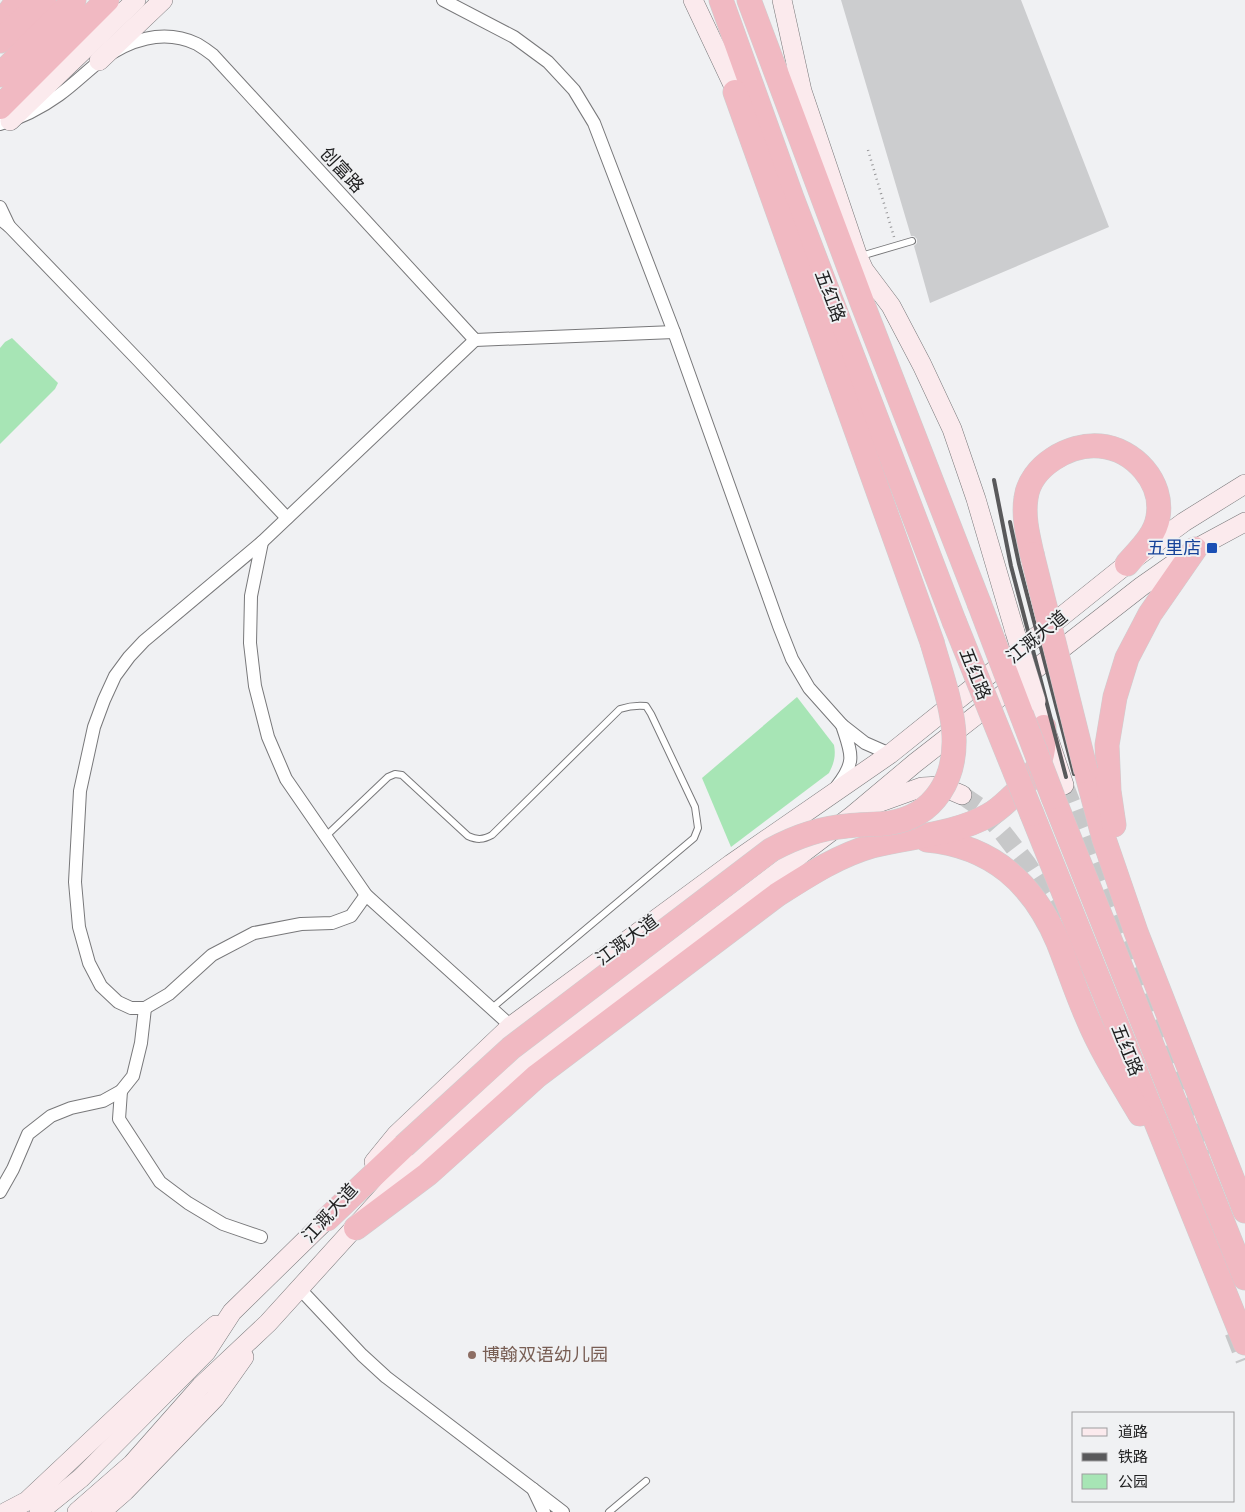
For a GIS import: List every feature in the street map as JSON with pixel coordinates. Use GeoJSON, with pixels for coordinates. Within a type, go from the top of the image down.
{"type":"FeatureCollection","features":[{"type":"Feature","properties":{"kind":"highway"},"geometry":{"type":"LineString","coordinates":[[0,25],[18,0]]}},
{"type":"Feature","properties":{"kind":"highway"},"geometry":{"type":"LineString","coordinates":[[0,42],[48,6],[74,0]]}},
{"type":"Feature","properties":{"kind":"highway","name":"五红路"},"geometry":{"type":"LineString","coordinates":[[750,2],[867,314],[980,603],[1059,791],[1245,1278]]}},
{"type":"Feature","properties":{"kind":"highway"},"geometry":{"type":"LineString","coordinates":[[0,76],[48,6]]}},
{"type":"Feature","properties":{"kind":"highway"},"geometry":{"type":"LineString","coordinates":[[3,117],[130,6]]}},
{"type":"Feature","properties":{"kind":"highway","name":"五红路"},"geometry":{"type":"LineString","coordinates":[[724,6],[792,198],[954,621],[1245,1342]]}},
{"type":"Feature","properties":{"kind":"highway"},"geometry":{"type":"LineString","coordinates":[[802,91],[814,175],[861,264]]}},
{"type":"Feature","properties":{"kind":"highway"},"geometry":{"type":"LineString","coordinates":[[327,1220],[511,1048],[771,850],[802,835],[847,826],[891,823],[912,817],[925,809],[936,798],[946,782],[953,765],[955,745],[953,724],[932,642],[735,92]]}},
{"type":"Feature","properties":{"kind":"highway"},"geometry":{"type":"LineString","coordinates":[[792,198],[811,304]]}},
{"type":"Feature","properties":{"kind":"highway"},"geometry":{"type":"LineString","coordinates":[[1127,564],[1152,533],[1158,516],[1157,495],[1151,478],[1138,462],[1121,450],[1099,446],[1075,449],[1052,459],[1036,473],[1026,496],[1026,523],[1086,771],[1104,839],[1136,932],[1245,1211]]}},
{"type":"Feature","properties":{"kind":"highway"},"geometry":{"type":"LineString","coordinates":[[1136,932],[1116,844],[1109,791],[1107,745],[1114,697],[1127,658],[1150,614],[1195,549]]}},
{"type":"Feature","properties":{"kind":"highway"},"geometry":{"type":"LineString","coordinates":[[356,1228],[428,1174],[537,1076],[778,895],[809,875],[872,846],[959,828],[991,814],[1022,787],[1037,770],[1044,747],[1044,727]]}},
{"type":"Feature","properties":{"kind":"highway"},"geometry":{"type":"LineString","coordinates":[[896,841],[924,839],[959,844],[979,852],[1000,864],[1018,881],[1045,917],[1057,941],[1087,1018],[1114,1070],[1178,1177]]}},
{"type":"Feature","properties":{"kind":"main road"},"geometry":{"type":"LineString","coordinates":[[99,62],[130,6],[162,0]]}},
{"type":"Feature","properties":{"kind":"main road"},"geometry":{"type":"LineString","coordinates":[[695,0],[735,92],[792,198]]}},
{"type":"Feature","properties":{"kind":"main road"},"geometry":{"type":"LineString","coordinates":[[782,0],[802,91],[861,264],[891,306],[922,365],[952,429],[976,499],[1044,727],[1059,791]]}},
{"type":"Feature","properties":{"kind":"main road","name":"江溉大道"},"geometry":{"type":"LineString","coordinates":[[27,1508],[82,1478],[206,1352],[232,1312],[327,1220],[396,1135],[512,1026],[731,864],[890,754],[1127,564],[1184,522],[1245,484]]}},
{"type":"Feature","properties":{"kind":"main road","name":"江溉大道"},"geometry":{"type":"LineString","coordinates":[[77,1512],[132,1464],[201,1386],[300,1290],[416,1161],[523,1065],[859,810],[914,763],[1142,586],[1195,549],[1245,522]]}},
{"type":"Feature","properties":{"kind":"main road"},"geometry":{"type":"LineString","coordinates":[[859,810],[922,787],[941,786],[962,795]]}},
{"type":"Feature","properties":{"kind":"main road"},"geometry":{"type":"LineString","coordinates":[[6,1512],[27,1508],[193,1345],[232,1312]]}},
{"type":"Feature","properties":{"kind":"main road"},"geometry":{"type":"LineString","coordinates":[[101,1512],[215,1398],[268,1323]]}},
{"type":"Feature","properties":{"kind":"street"},"geometry":{"type":"LineString","coordinates":[[443,0],[514,37],[548,62],[574,90],[594,123],[674,332],[792,659],[809,688],[842,725],[865,743],[890,754]]}},
{"type":"Feature","properties":{"kind":"street","name":"创富路"},"geometry":{"type":"LineString","coordinates":[[3,117],[40,107],[58,96],[99,62],[128,44],[156,36],[170,36],[198,44],[213,55],[475,340]]}},
{"type":"Feature","properties":{"kind":"street"},"geometry":{"type":"LineString","coordinates":[[0,207],[5,223],[288,518]]}},
{"type":"Feature","properties":{"kind":"street"},"geometry":{"type":"LineString","coordinates":[[366,895],[351,916],[332,923],[301,924],[254,933],[212,955],[169,994],[145,1008],[131,1008],[118,1002],[101,986],[89,963],[79,927],[75,882],[80,791],[94,727],[115,676],[144,641],[262,542],[475,340],[674,332]]}},
{"type":"Feature","properties":{"kind":"street"},"geometry":{"type":"LineString","coordinates":[[262,542],[251,596],[250,643],[256,686],[268,737],[286,779],[366,895],[512,1026]]}},
{"type":"Feature","properties":{"kind":"street"},"geometry":{"type":"LineString","coordinates":[[828,797],[846,774],[851,762],[850,748],[842,725]]}},
{"type":"Feature","properties":{"kind":"street"},"geometry":{"type":"LineString","coordinates":[[0,1192],[13,1169],[28,1134],[51,1116],[71,1108],[103,1101],[121,1091],[133,1076],[141,1043],[145,1008]]}},
{"type":"Feature","properties":{"kind":"street"},"geometry":{"type":"LineString","coordinates":[[121,1091],[119,1119],[160,1182],[188,1204],[223,1224],[260,1237]]}},
{"type":"Feature","properties":{"kind":"street"},"geometry":{"type":"LineString","coordinates":[[300,1290],[362,1355],[386,1377],[563,1512]]}},
{"type":"Feature","properties":{"kind":"street"},"geometry":{"type":"LineString","coordinates":[[533,1489],[544,1512]]}},
{"type":"Feature","properties":{"kind":"lane"},"geometry":{"type":"LineString","coordinates":[[861,264],[897,246],[912,241]]}},
{"type":"Feature","properties":{"kind":"lane"},"geometry":{"type":"LineString","coordinates":[[326,836],[388,777],[395,774],[402,775],[468,836],[477,840],[485,838],[492,835],[620,709],[629,706],[646,706],[694,807],[698,828],[694,838],[492,1008]]}},
{"type":"Feature","properties":{"kind":"lane"},"geometry":{"type":"LineString","coordinates":[[609,1512],[646,1482]]}},
{"type":"Feature","properties":{"kind":"path"},"geometry":{"type":"LineString","coordinates":[[868,150],[897,246]]}},
{"type":"Feature","properties":{"kind":"green space"},"geometry":{"type":"Polygon","coordinates":[[[12,338],[58,383],[55,389],[0,444],[0,348],[12,338]]]}},
{"type":"Feature","properties":{"kind":"green space"},"geometry":{"type":"Polygon","coordinates":[[[797,697],[834,745],[835,756],[831,769],[829,773],[731,847],[702,778],[797,697]]]}},
{"type":"Feature","properties":{"kind":"building"},"geometry":{"type":"Polygon","coordinates":[[[841,0],[1021,0],[1109,227],[930,303],[914,246],[917,243],[917,239],[911,236],[841,0]]]}},
{"type":"Feature","properties":{"kind":"tunnel"},"geometry":{"type":"LineString","coordinates":[[1064,785],[1208,1154]]}},
{"type":"Feature","properties":{"kind":"tunnel"},"geometry":{"type":"LineString","coordinates":[[962,795],[981,808],[1027,864],[1059,914],[1074,944]]}},
{"type":"Feature","properties":{"kind":"tunnel"},"geometry":{"type":"LineString","coordinates":[[1234,1332],[1245,1360]]}},
{"type":"Feature","properties":{"kind":"railway"},"geometry":{"type":"LineString","coordinates":[[994,480],[1011,566],[1066,777]]}},
{"type":"Feature","properties":{"kind":"railway"},"geometry":{"type":"LineString","coordinates":[[1010,522],[1019,564],[1074,774]]}},
{"type":"Feature","properties":{"kind":"place","name":"五里店"},"geometry":{"type":"Point","coordinates":[1212,548]}},
{"type":"Feature","properties":{"kind":"place","name":"博翰双语幼儿园"},"geometry":{"type":"Point","coordinates":[472,1355]}}]}
